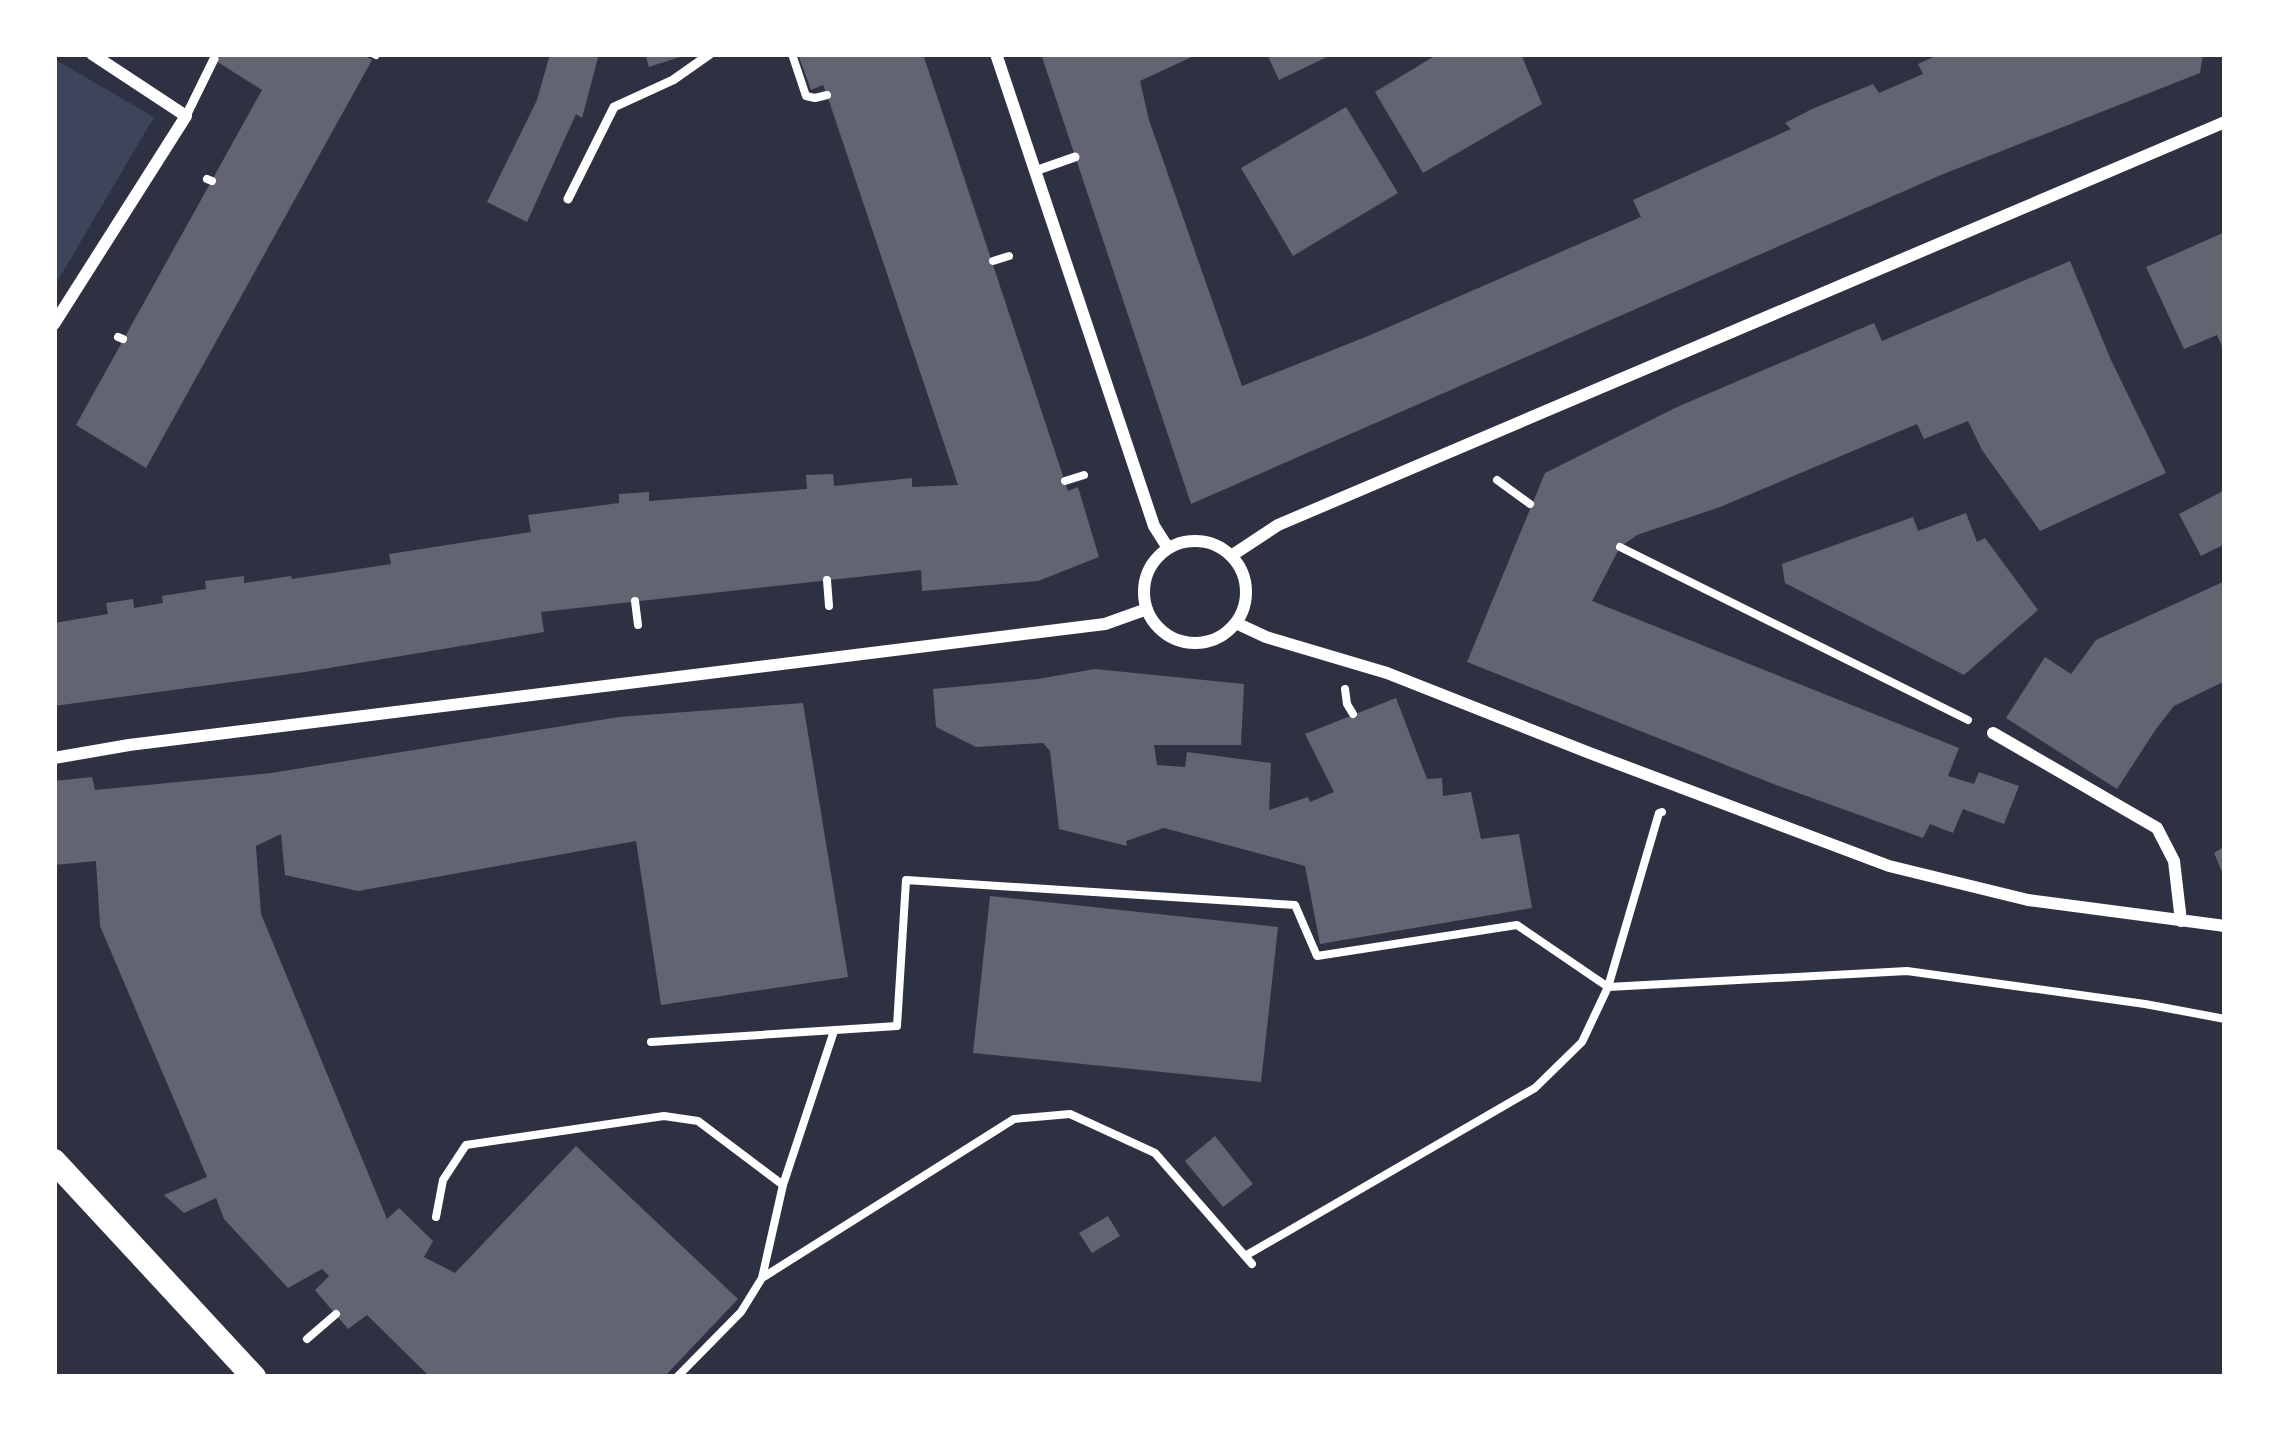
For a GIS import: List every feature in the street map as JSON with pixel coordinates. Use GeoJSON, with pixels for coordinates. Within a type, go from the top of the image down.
{"type":"FeatureCollection","features":[{"type":"Feature","properties":{"kind":"main road"},"geometry":{"type":"LineString","coordinates":[[54,1161],[246,1374]]}},
{"type":"Feature","properties":{"kind":"street"},"geometry":{"type":"LineString","coordinates":[[54,324],[186,116],[92,54]]}},
{"type":"Feature","properties":{"kind":"street"},"geometry":{"type":"LineString","coordinates":[[996,54],[1154,526],[1168,548]]}},
{"type":"Feature","properties":{"kind":"street"},"geometry":{"type":"LineString","coordinates":[[1231,556],[1277,526],[2225,122]]}},
{"type":"Feature","properties":{"kind":"street"},"geometry":{"type":"LineString","coordinates":[[1201,541],[1231,556],[1242,570],[1246,588],[1236,623],[1205,641],[1187,642],[1156,625],[1144,592],[1147,574],[1168,548],[1201,541]]}},
{"type":"Feature","properties":{"kind":"street"},"geometry":{"type":"LineString","coordinates":[[54,758],[1105,625],[1147,609]]}},
{"type":"Feature","properties":{"kind":"street"},"geometry":{"type":"LineString","coordinates":[[1236,623],[1266,637],[1388,673],[1889,866],[2028,900],[2225,926]]}},
{"type":"Feature","properties":{"kind":"street"},"geometry":{"type":"LineString","coordinates":[[1993,733],[2157,828],[2174,860],[2181,921]]}},
{"type":"Feature","properties":{"kind":"lane"},"geometry":{"type":"LineString","coordinates":[[568,199],[614,107],[674,80],[710,54]]}},
{"type":"Feature","properties":{"kind":"lane"},"geometry":{"type":"LineString","coordinates":[[186,116],[214,59]]}},
{"type":"Feature","properties":{"kind":"lane"},"geometry":{"type":"LineString","coordinates":[[1035,171],[1075,158]]}},
{"type":"Feature","properties":{"kind":"path"},"geometry":{"type":"LineString","coordinates":[[792,54],[806,96],[826,95]]}},
{"type":"Feature","properties":{"kind":"path"},"geometry":{"type":"LineString","coordinates":[[993,261],[1009,256]]}},
{"type":"Feature","properties":{"kind":"path"},"geometry":{"type":"LineString","coordinates":[[1065,481],[1084,475]]}},
{"type":"Feature","properties":{"kind":"path"},"geometry":{"type":"LineString","coordinates":[[1497,480],[1530,504]]}},
{"type":"Feature","properties":{"kind":"path"},"geometry":{"type":"LineString","coordinates":[[1620,548],[1993,733]]}},
{"type":"Feature","properties":{"kind":"path"},"geometry":{"type":"LineString","coordinates":[[827,580],[830,606]]}},
{"type":"Feature","properties":{"kind":"path"},"geometry":{"type":"LineString","coordinates":[[635,601],[638,625]]}},
{"type":"Feature","properties":{"kind":"path"},"geometry":{"type":"LineString","coordinates":[[1347,704],[1353,714]]}},
{"type":"Feature","properties":{"kind":"path"},"geometry":{"type":"LineString","coordinates":[[1245,1256],[1535,1088],[1582,1042],[1608,987],[1654,829]]}},
{"type":"Feature","properties":{"kind":"path"},"geometry":{"type":"LineString","coordinates":[[651,1042],[897,1025],[906,880],[1295,904],[1317,956],[1517,925],[1608,987],[1907,970],[2225,1019]]}},
{"type":"Feature","properties":{"kind":"path"},"geometry":{"type":"LineString","coordinates":[[677,1377],[741,1312],[762,1278],[783,1185],[833,1030]]}},
{"type":"Feature","properties":{"kind":"path"},"geometry":{"type":"LineString","coordinates":[[762,1278],[1015,1119],[1070,1114],[1155,1153],[1252,1264]]}},
{"type":"Feature","properties":{"kind":"path"},"geometry":{"type":"LineString","coordinates":[[436,1217],[443,1180],[466,1145],[664,1116],[698,1121],[783,1185]]}},
{"type":"Feature","properties":{"kind":"path"},"geometry":{"type":"LineString","coordinates":[[308,1339],[336,1314]]}},
{"type":"Feature","properties":{"kind":"shaded area"},"geometry":{"type":"Polygon","coordinates":[[[54,59],[154,117],[54,287],[54,59]]]}},
{"type":"Feature","properties":{"kind":"building"},"geometry":{"type":"Polygon","coordinates":[[[205,54],[362,54],[372,60],[146,468],[76,425],[262,90],[205,54]]]}},
{"type":"Feature","properties":{"kind":"building"},"geometry":{"type":"Polygon","coordinates":[[[550,54],[599,54],[582,118],[576,114],[527,222],[487,202],[537,100],[550,54]]]}},
{"type":"Feature","properties":{"kind":"building"},"geometry":{"type":"Polygon","coordinates":[[[645,54],[686,54],[686,55],[649,67],[645,54]]]}},
{"type":"Feature","properties":{"kind":"building"},"geometry":{"type":"Polygon","coordinates":[[[798,54],[923,54],[1068,491],[1078,487],[1099,557],[1038,581],[922,591],[921,570],[541,612],[544,632],[305,672],[54,706],[54,623],[108,614],[106,603],[133,599],[134,608],[163,603],[162,596],[206,589],[205,581],[244,576],[244,583],[292,579],[391,564],[389,554],[531,532],[528,515],[619,503],[619,494],[649,492],[649,501],[807,489],[806,475],[833,474],[834,486],[912,478],[912,487],[958,485],[827,95],[823,85],[811,90],[798,54]]]}},
{"type":"Feature","properties":{"kind":"building"},"geometry":{"type":"Polygon","coordinates":[[[1041,54],[1198,54],[1140,81],[1149,120],[1242,386],[1641,217],[1633,200],[1791,129],[1785,123],[1812,109],[1873,84],[1879,93],[1923,74],[1918,64],[1940,54],[2203,54],[2200,73],[1941,175],[1191,504],[1041,54]]]}},
{"type":"Feature","properties":{"kind":"building"},"geometry":{"type":"Polygon","coordinates":[[[1267,54],[1333,54],[1279,80],[1267,54]]]}},
{"type":"Feature","properties":{"kind":"building"},"geometry":{"type":"Polygon","coordinates":[[[1438,54],[1521,54],[1542,104],[1423,173],[1375,92],[1438,54]]]}},
{"type":"Feature","properties":{"kind":"building"},"geometry":{"type":"Polygon","coordinates":[[[1346,107],[1398,193],[1293,256],[1241,168],[1346,107]]]}},
{"type":"Feature","properties":{"kind":"building"},"geometry":{"type":"Polygon","coordinates":[[[2225,232],[2225,353],[2217,335],[2184,349],[2146,267],[2225,232]]]}},
{"type":"Feature","properties":{"kind":"building"},"geometry":{"type":"Polygon","coordinates":[[[2070,261],[2166,473],[2040,531],[1982,450],[1968,421],[1924,439],[1917,424],[1720,507],[1637,535],[1620,547],[1592,601],[1959,748],[1948,776],[1974,784],[1979,772],[2019,786],[2004,824],[1963,809],[1953,833],[1930,824],[1923,838],[1467,662],[1545,473],[1677,407],[1874,323],[1882,341],[2070,261]]]}},
{"type":"Feature","properties":{"kind":"building"},"geometry":{"type":"Polygon","coordinates":[[[2223,491],[2225,544],[2201,556],[2179,514],[2223,491]]]}},
{"type":"Feature","properties":{"kind":"building"},"geometry":{"type":"Polygon","coordinates":[[[1966,513],[1977,542],[1985,538],[2038,610],[1964,675],[1785,583],[1782,564],[1913,517],[1918,531],[1966,513]]]}},
{"type":"Feature","properties":{"kind":"building"},"geometry":{"type":"Polygon","coordinates":[[[2225,581],[2225,681],[2174,706],[2117,789],[2006,718],[2045,657],[2071,674],[2096,640],[2225,581]]]}},
{"type":"Feature","properties":{"kind":"building"},"geometry":{"type":"Polygon","coordinates":[[[1095,669],[1244,684],[1241,745],[1154,745],[1157,765],[1185,767],[1187,752],[1271,763],[1269,810],[1334,792],[1305,734],[1396,698],[1427,779],[1442,778],[1443,796],[1471,792],[1481,839],[1519,834],[1532,908],[1320,944],[1305,866],[1164,828],[1126,841],[1127,846],[1059,829],[1050,751],[1043,743],[976,747],[936,727],[933,689],[1095,669]]]}},
{"type":"Feature","properties":{"kind":"building"},"geometry":{"type":"Polygon","coordinates":[[[803,703],[848,977],[661,1005],[636,841],[358,891],[285,875],[281,834],[256,846],[261,914],[387,1219],[399,1208],[433,1241],[424,1257],[455,1273],[576,1146],[738,1299],[664,1377],[430,1377],[367,1315],[348,1329],[315,1290],[329,1276],[322,1269],[288,1288],[224,1219],[216,1198],[184,1213],[164,1195],[207,1177],[100,926],[96,861],[54,865],[54,781],[92,777],[95,790],[271,773],[619,717],[803,703]]]}},
{"type":"Feature","properties":{"kind":"building"},"geometry":{"type":"Polygon","coordinates":[[[2225,846],[2225,879],[2214,853],[2225,846]]]}},
{"type":"Feature","properties":{"kind":"building"},"geometry":{"type":"Polygon","coordinates":[[[990,896],[1278,927],[1261,1082],[973,1053],[990,896]]]}},
{"type":"Feature","properties":{"kind":"building"},"geometry":{"type":"Polygon","coordinates":[[[1215,1136],[1253,1184],[1223,1207],[1185,1161],[1215,1136]]]}},
{"type":"Feature","properties":{"kind":"building"},"geometry":{"type":"Polygon","coordinates":[[[1108,1216],[1120,1236],[1092,1253],[1079,1233],[1108,1216]]]}}]}
